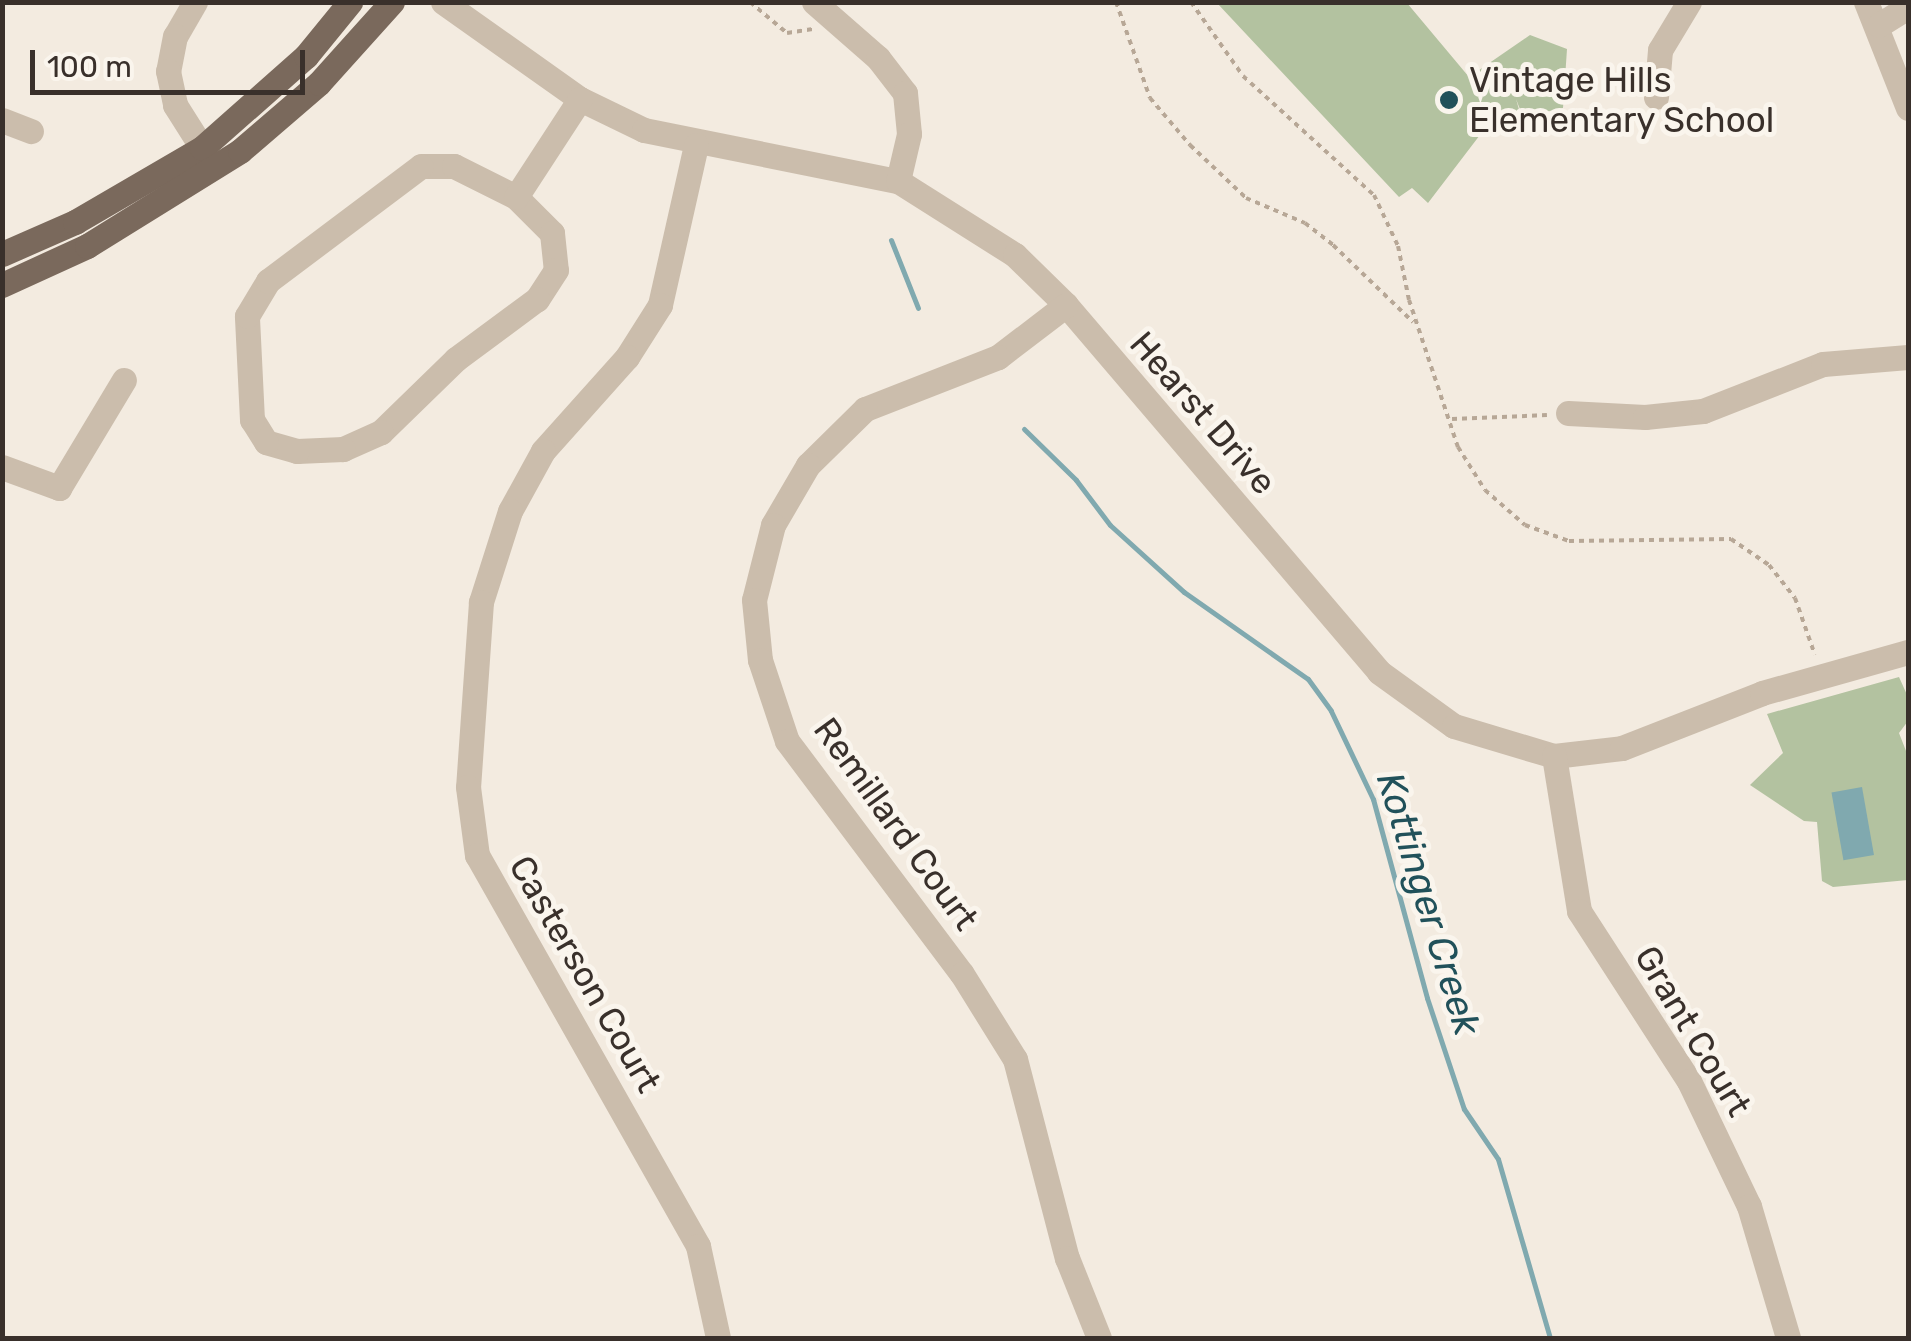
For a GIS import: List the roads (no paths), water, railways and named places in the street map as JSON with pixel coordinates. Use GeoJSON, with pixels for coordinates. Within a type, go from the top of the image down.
{"type":"FeatureCollection","features":[{"type":"Feature","properties":{"kind":"main road"},"geometry":{"type":"LineString","coordinates":[[2,285],[86,246],[209,158],[306,56],[350,2]]}},
{"type":"Feature","properties":{"kind":"main road"},"geometry":{"type":"LineString","coordinates":[[2,254],[209,158],[281,120],[392,2]]}},
{"type":"Feature","properties":{"kind":"street"},"geometry":{"type":"LineString","coordinates":[[195,2],[176,36],[168,71],[175,105],[209,158]]}},
{"type":"Feature","properties":{"kind":"street","name":"Hearst Drive"},"geometry":{"type":"LineString","coordinates":[[443,2],[580,99],[644,130],[696,145],[898,180],[1015,256],[1066,305],[1379,672],[1454,726],[1554,756],[1622,748],[1822,674],[1908,652]]}},
{"type":"Feature","properties":{"kind":"street"},"geometry":{"type":"LineString","coordinates":[[1656,97],[1660,50],[1689,2]]}},
{"type":"Feature","properties":{"kind":"street"},"geometry":{"type":"LineString","coordinates":[[1908,7],[1872,14],[1908,108]]}},
{"type":"Feature","properties":{"kind":"street"},"geometry":{"type":"LineString","coordinates":[[821,8],[878,58],[905,93],[910,134],[898,180]]}},
{"type":"Feature","properties":{"kind":"street"},"geometry":{"type":"LineString","coordinates":[[516,198],[580,99]]}},
{"type":"Feature","properties":{"kind":"street"},"geometry":{"type":"LineString","coordinates":[[2,120],[31,131]]}},
{"type":"Feature","properties":{"kind":"street","name":"Casterson Court"},"geometry":{"type":"LineString","coordinates":[[696,145],[660,305],[627,357],[544,451],[510,511],[481,602],[468,787],[477,856],[698,1246],[718,1338]]}},
{"type":"Feature","properties":{"kind":"street"},"geometry":{"type":"LineString","coordinates":[[420,166],[454,166],[516,198],[552,232],[556,270],[537,299],[456,359],[381,432],[343,448],[298,451],[266,442],[252,420],[247,316],[268,280],[420,166]]}},
{"type":"Feature","properties":{"kind":"street","name":"Remillard Court"},"geometry":{"type":"LineString","coordinates":[[1066,305],[998,357],[864,409],[808,465],[773,525],[754,600],[760,660],[787,741],[962,974],[1015,1059],[1067,1258],[1099,1338]]}},
{"type":"Feature","properties":{"kind":"street"},"geometry":{"type":"LineString","coordinates":[[1568,413],[1646,417],[1703,411],[1823,364],[1908,357]]}},
{"type":"Feature","properties":{"kind":"street"},"geometry":{"type":"LineString","coordinates":[[2,467],[59,488],[124,380]]}},
{"type":"Feature","properties":{"kind":"street","name":"Grant Court"},"geometry":{"type":"LineString","coordinates":[[1554,756],[1579,911],[1689,1081],[1750,1206],[1788,1338]]}},
{"type":"Feature","properties":{"kind":"water"},"geometry":{"type":"Polygon","coordinates":[[[1862,787],[1874,855],[1843,860],[1831,792],[1862,787]]]}},
{"type":"Feature","properties":{"kind":"waterway","name":"Kottinger Creek"},"geometry":{"type":"LineString","coordinates":[[891,240],[918,308]]}},
{"type":"Feature","properties":{"kind":"waterway","name":"Kottinger Creek"},"geometry":{"type":"LineString","coordinates":[[1024,429],[1076,480],[1110,525],[1184,592],[1308,679],[1331,711],[1373,799],[1427,998],[1464,1109],[1498,1159],[1550,1338]]}},
{"type":"Feature","properties":{"kind":"place","name":"Vintage Hills Elementary School"},"geometry":{"type":"Point","coordinates":[1449,100]}}]}
